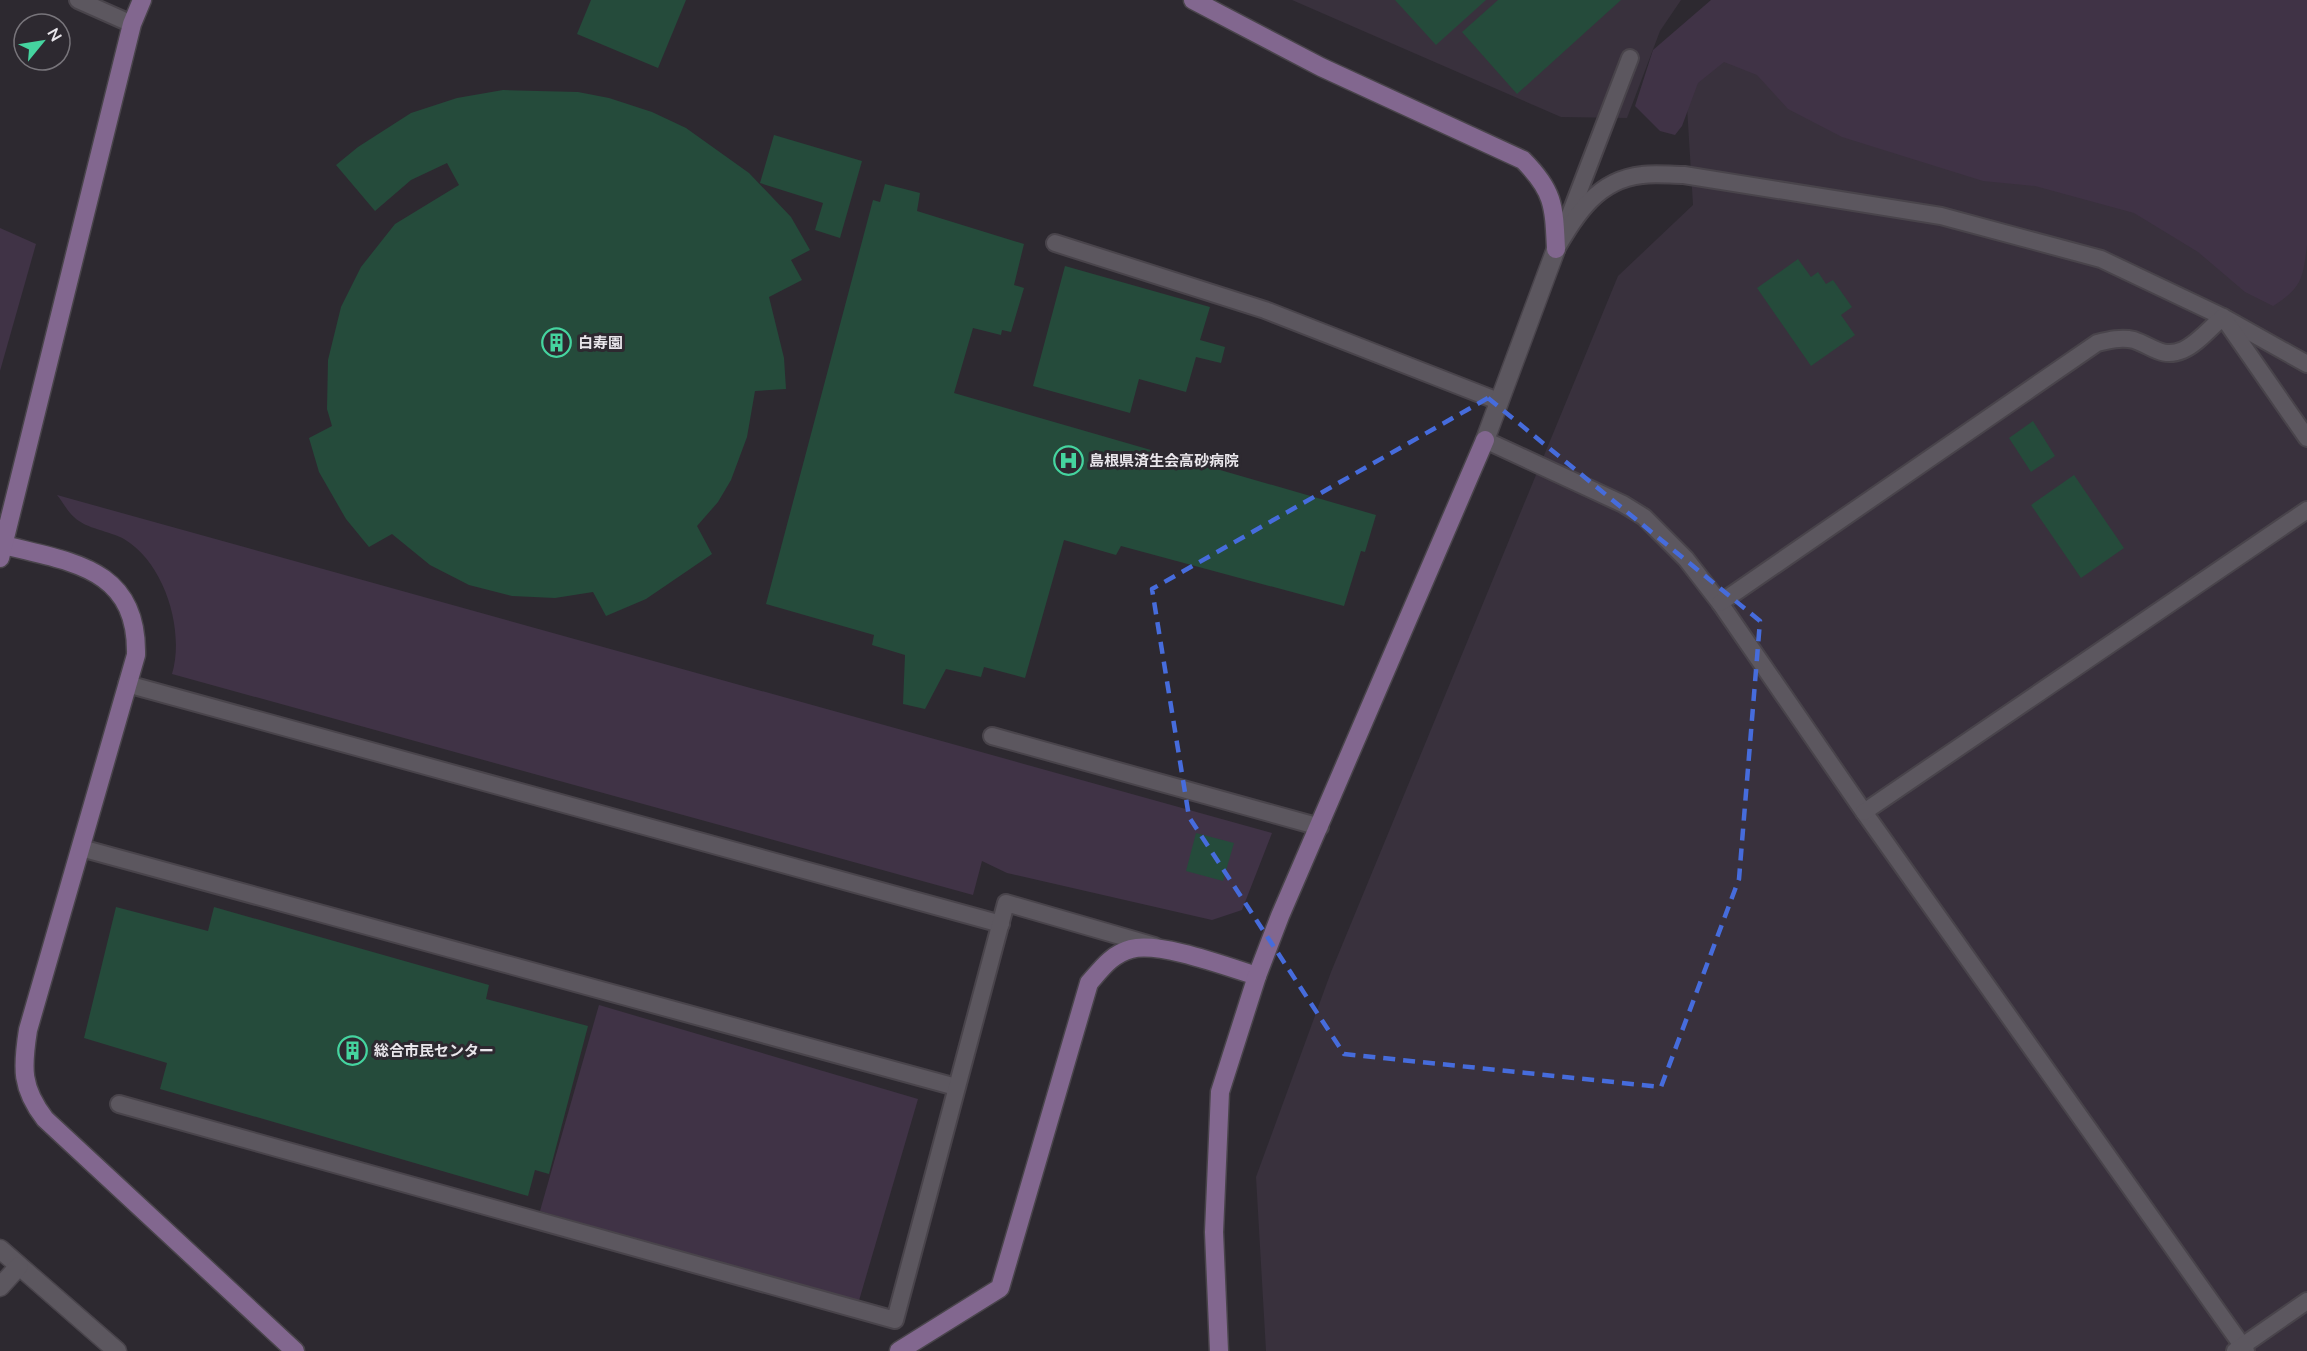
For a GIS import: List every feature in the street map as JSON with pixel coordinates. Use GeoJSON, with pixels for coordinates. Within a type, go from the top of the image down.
{"type":"FeatureCollection","features":[{"type":"Feature","properties":{"kind":"street"},"geometry":{"type":"LineString","coordinates":[[142,0],[132,24],[1,549],[72,561],[112,585],[129,611],[136,638],[136,655],[28,1030],[23,1062],[25,1083],[33,1103],[53,1127],[295,1351]]}},
{"type":"Feature","properties":{"kind":"street"},"geometry":{"type":"LineString","coordinates":[[1193,0],[1321,67],[1523,160],[1542,179],[1554,209],[1556,249],[1485,440],[1257,976],[1220,1092],[1214,1232],[1219,1351]]}},
{"type":"Feature","properties":{"kind":"street"},"geometry":{"type":"LineString","coordinates":[[899,1351],[1000,1288],[1089,983],[1109,959],[1133,948],[1171,951],[1257,976]]}},
{"type":"Feature","properties":{"kind":"street"},"geometry":{"type":"LineString","coordinates":[[0,1249],[117,1351]]}},
{"type":"Feature","properties":{"kind":"street"},"geometry":{"type":"LineString","coordinates":[[0,1287],[19,1266]]}},
{"type":"Feature","properties":{"kind":"lane"},"geometry":{"type":"LineString","coordinates":[[78,0],[132,24]]}},
{"type":"Feature","properties":{"kind":"lane"},"geometry":{"type":"LineString","coordinates":[[1556,249],[1630,58]]}},
{"type":"Feature","properties":{"kind":"lane"},"geometry":{"type":"LineString","coordinates":[[1556,249],[1581,207],[1608,186],[1641,174],[1684,176],[1952,219],[2101,259],[2223,317],[2307,364]]}},
{"type":"Feature","properties":{"kind":"lane"},"geometry":{"type":"LineString","coordinates":[[1055,243],[1265,310],[1498,401]]}},
{"type":"Feature","properties":{"kind":"lane"},"geometry":{"type":"LineString","coordinates":[[2223,317],[2307,438]]}},
{"type":"Feature","properties":{"kind":"lane"},"geometry":{"type":"LineString","coordinates":[[1720,603],[2097,343],[2122,338],[2136,341],[2160,353],[2171,354],[2185,349],[2223,317]]}},
{"type":"Feature","properties":{"kind":"lane"},"geometry":{"type":"LineString","coordinates":[[1485,440],[1593,488],[1644,517],[1686,559],[1720,603],[2241,1349],[2307,1300]]}},
{"type":"Feature","properties":{"kind":"lane"},"geometry":{"type":"LineString","coordinates":[[1864,812],[2307,510]]}},
{"type":"Feature","properties":{"kind":"lane"},"geometry":{"type":"LineString","coordinates":[[127,684],[1001,924]]}},
{"type":"Feature","properties":{"kind":"lane"},"geometry":{"type":"LineString","coordinates":[[992,736],[1320,827]]}},
{"type":"Feature","properties":{"kind":"lane"},"geometry":{"type":"LineString","coordinates":[[81,848],[956,1087]]}},
{"type":"Feature","properties":{"kind":"lane"},"geometry":{"type":"LineString","coordinates":[[119,1104],[895,1320],[1006,903],[1171,951]]}},
{"type":"Feature","properties":{"kind":"highlighted area"},"geometry":{"type":"Polygon","coordinates":[[[1488,398],[1760,621],[1739,879],[1661,1087],[1344,1054],[1189,817],[1152,589],[1488,398]]]}},
{"type":"Feature","properties":{"kind":"shaded area"},"geometry":{"type":"Polygon","coordinates":[[[1292,0],[1681,0],[1660,31],[1627,118],[1561,117],[1292,0]]]}},
{"type":"Feature","properties":{"kind":"shaded area"},"geometry":{"type":"Polygon","coordinates":[[[1711,0],[2307,0],[2307,245],[2299,281],[2290,294],[2273,306],[2245,292],[2198,252],[2134,213],[2035,186],[1983,181],[1842,137],[1788,109],[1757,75],[1724,62],[1698,83],[1682,126],[1675,135],[1660,131],[1635,106],[1653,50],[1711,0]]]}},
{"type":"Feature","properties":{"kind":"shaded area"},"geometry":{"type":"Polygon","coordinates":[[[2307,0],[2307,1351],[1266,1351],[1256,1177],[1331,972],[1618,276],[1693,205],[1685,74],[1720,35],[2307,0]]]}},
{"type":"Feature","properties":{"kind":"shaded area"},"geometry":{"type":"Polygon","coordinates":[[[0,228],[36,244],[0,371],[0,228]]]}},
{"type":"Feature","properties":{"kind":"shaded area"},"geometry":{"type":"Polygon","coordinates":[[[57,495],[1272,833],[1242,910],[1212,920],[1007,873],[982,861],[973,895],[172,674],[176,638],[173,619],[161,581],[151,564],[124,539],[79,521],[69,512],[57,495]]]}},
{"type":"Feature","properties":{"kind":"shaded area"},"geometry":{"type":"Polygon","coordinates":[[[599,1005],[918,1099],[858,1304],[540,1211],[599,1005]]]}},
{"type":"Feature","properties":{"kind":"building"},"geometry":{"type":"Polygon","coordinates":[[[591,0],[686,0],[658,68],[577,34],[591,0]]]}},
{"type":"Feature","properties":{"kind":"building"},"geometry":{"type":"Polygon","coordinates":[[[1395,0],[1486,0],[1436,45],[1395,0]]]}},
{"type":"Feature","properties":{"kind":"building"},"geometry":{"type":"Polygon","coordinates":[[[1498,0],[1621,0],[1517,94],[1462,32],[1498,0]]]}},
{"type":"Feature","properties":{"kind":"building","name":"白寿園"},"geometry":{"type":"Polygon","coordinates":[[[503,90],[578,92],[609,98],[652,112],[686,128],[749,173],[791,217],[810,250],[791,260],[802,280],[769,297],[784,358],[786,389],[755,391],[747,437],[731,480],[718,502],[697,526],[712,554],[646,599],[606,616],[593,592],[555,598],[512,596],[469,585],[430,565],[392,534],[369,547],[346,519],[319,472],[309,438],[332,426],[327,409],[328,360],[341,307],[361,267],[395,224],[459,185],[447,163],[411,180],[375,211],[336,165],[358,147],[411,113],[457,98],[503,90]]]}},
{"type":"Feature","properties":{"kind":"building"},"geometry":{"type":"Polygon","coordinates":[[[774,135],[862,161],[840,238],[815,230],[823,203],[760,183],[774,135]]]}},
{"type":"Feature","properties":{"kind":"building"},"geometry":{"type":"Polygon","coordinates":[[[885,184],[920,193],[917,211],[1024,244],[1014,285],[1024,288],[1011,332],[1002,330],[1001,335],[973,328],[954,393],[1376,515],[1365,552],[1361,551],[1344,606],[1121,546],[1116,555],[1064,540],[1025,678],[984,667],[981,677],[946,669],[925,709],[903,704],[905,655],[872,645],[874,635],[766,604],[873,200],[880,202],[885,184]]]}},
{"type":"Feature","properties":{"kind":"building"},"geometry":{"type":"Polygon","coordinates":[[[1798,259],[1811,277],[1818,272],[1826,284],[1833,280],[1852,307],[1841,315],[1855,335],[1811,366],[1757,288],[1798,259]]]}},
{"type":"Feature","properties":{"kind":"building"},"geometry":{"type":"Polygon","coordinates":[[[1065,266],[1210,307],[1200,340],[1225,347],[1221,363],[1196,357],[1186,392],[1139,379],[1130,413],[1033,386],[1065,266]]]}},
{"type":"Feature","properties":{"kind":"building"},"geometry":{"type":"Polygon","coordinates":[[[2033,421],[2055,456],[2031,472],[2009,438],[2033,421]]]}},
{"type":"Feature","properties":{"kind":"building"},"geometry":{"type":"Polygon","coordinates":[[[2074,475],[2124,548],[2081,578],[2031,505],[2074,475]]]}},
{"type":"Feature","properties":{"kind":"building"},"geometry":{"type":"Polygon","coordinates":[[[1196,833],[1234,843],[1223,881],[1186,871],[1196,833]]]}},
{"type":"Feature","properties":{"kind":"building","name":"総合市民センター"},"geometry":{"type":"Polygon","coordinates":[[[116,907],[208,931],[214,907],[489,985],[486,999],[588,1026],[549,1174],[535,1170],[528,1196],[160,1089],[167,1063],[84,1038],[116,907]]]}},
{"type":"Feature","properties":{"kind":"place","name":"白寿園"},"geometry":{"type":"Point","coordinates":[557,343]}},
{"type":"Feature","properties":{"kind":"place","name":"島根県済生会高砂病院"},"geometry":{"type":"Point","coordinates":[1068,461]}},
{"type":"Feature","properties":{"kind":"place","name":"総合市民センター"},"geometry":{"type":"Point","coordinates":[353,1051]}}]}
